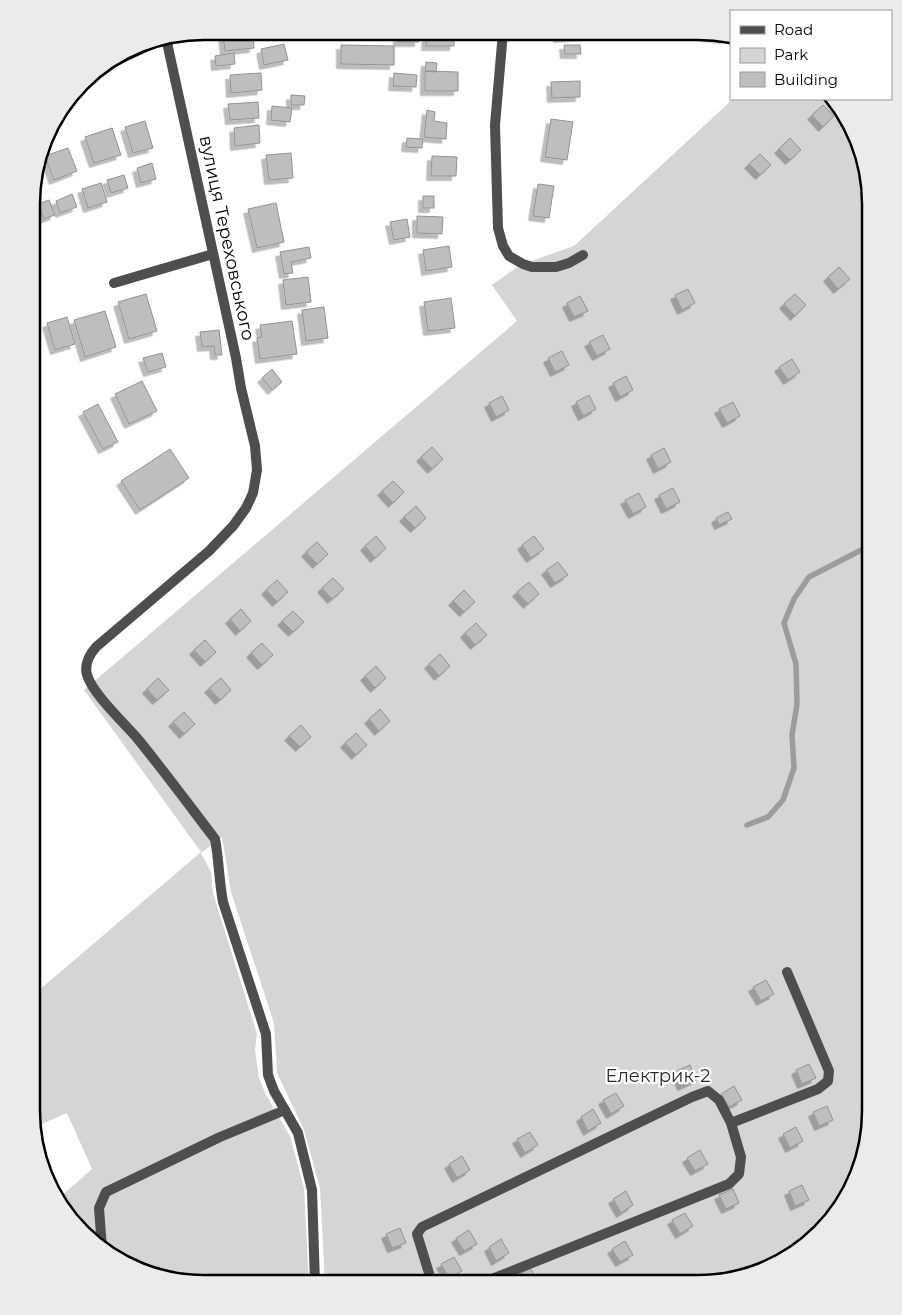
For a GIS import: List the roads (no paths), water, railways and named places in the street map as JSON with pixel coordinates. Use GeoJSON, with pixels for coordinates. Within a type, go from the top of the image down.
{"type":"FeatureCollection","features":[{"type":"Feature","properties":{"kind":"street"},"geometry":{"type":"LineString","coordinates":[[502,40],[495,125],[498,228],[503,246],[510,256],[532,267],[556,267],[583,255]]}},
{"type":"Feature","properties":{"kind":"street","name":"вулиця Тереховського"},"geometry":{"type":"LineString","coordinates":[[167,45],[255,446],[257,470],[253,493],[246,508],[233,526],[209,551],[96,647],[86,663],[87,674],[93,688],[137,738],[215,839],[218,856],[218,881],[223,902],[266,1034],[268,1075],[274,1091],[298,1133],[312,1190],[315,1275]]}},
{"type":"Feature","properties":{"kind":"street"},"geometry":{"type":"LineString","coordinates":[[114,283],[213,254]]}},
{"type":"Feature","properties":{"kind":"street"},"geometry":{"type":"LineString","coordinates":[[731,1123],[818,1089],[828,1081],[830,1071],[787,972]]}},
{"type":"Feature","properties":{"kind":"street"},"geometry":{"type":"LineString","coordinates":[[430,1275],[417,1234],[422,1226],[692,1097],[708,1091],[719,1100],[731,1123],[741,1157],[739,1174],[729,1184],[502,1275]]}},
{"type":"Feature","properties":{"kind":"street"},"geometry":{"type":"LineString","coordinates":[[101,1239],[99,1208],[106,1192],[220,1137],[286,1110]]}},
{"type":"Feature","properties":{"kind":"waterway"},"geometry":{"type":"LineString","coordinates":[[747,825],[768,817],[783,800],[794,768],[792,735],[797,704],[796,664],[784,623],[794,599],[809,577],[862,550]]}},
{"type":"Feature","properties":{"kind":"park label","name":"Електрик-2"},"geometry":{"type":"Point","coordinates":[658,1076]}}]}
